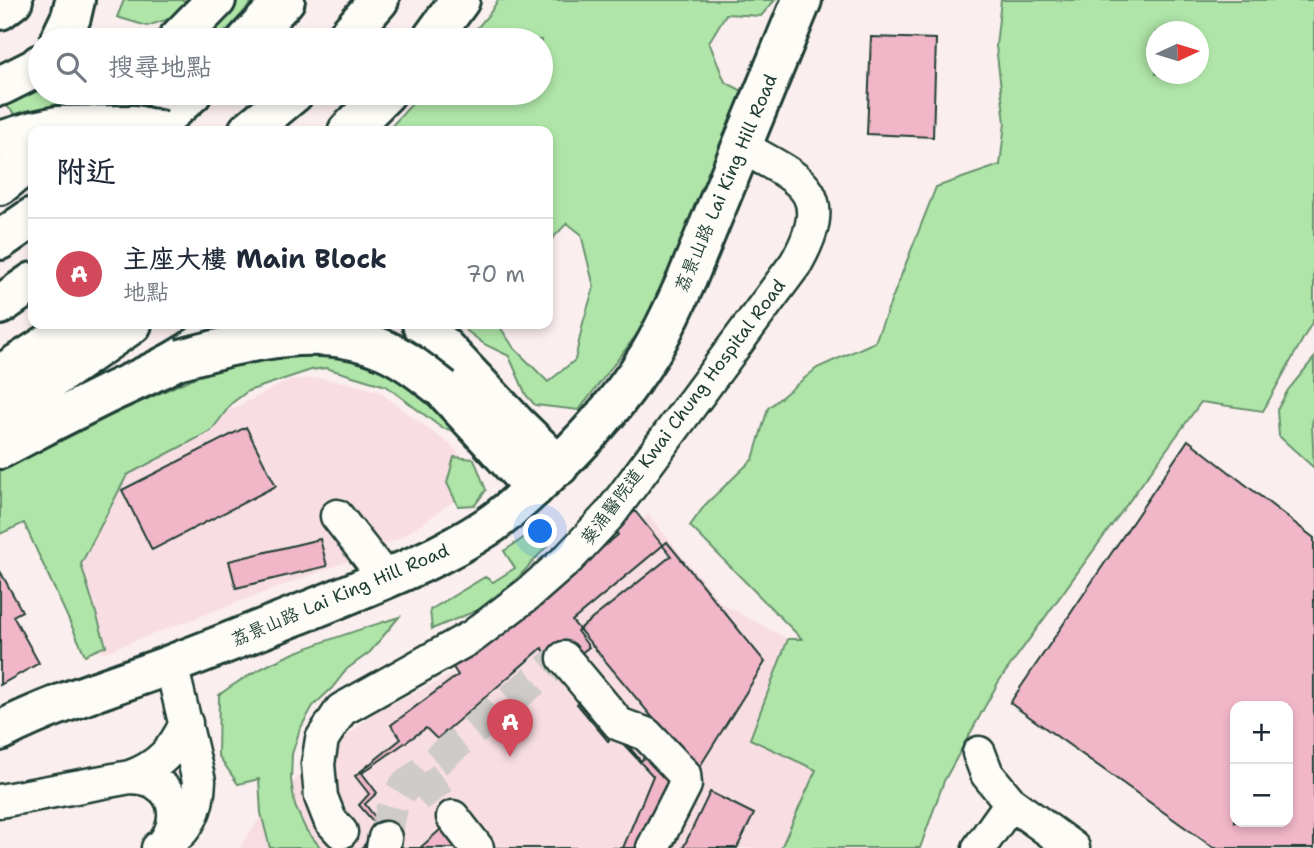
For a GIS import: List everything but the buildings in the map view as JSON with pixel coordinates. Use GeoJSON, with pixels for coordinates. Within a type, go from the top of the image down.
{"type":"FeatureCollection","features":[{"type":"Feature","properties":{"kind":"main road"},"geometry":{"type":"LineString","coordinates":[[0,10],[13,0]]}},
{"type":"Feature","properties":{"kind":"main road"},"geometry":{"type":"LineString","coordinates":[[64,28],[71,17],[75,0]]}},
{"type":"Feature","properties":{"kind":"main road"},"geometry":{"type":"LineString","coordinates":[[185,28],[216,0]]}},
{"type":"Feature","properties":{"kind":"main road"},"geometry":{"type":"LineString","coordinates":[[258,28],[285,0]]}},
{"type":"Feature","properties":{"kind":"main road"},"geometry":{"type":"LineString","coordinates":[[354,28],[379,0]]}},
{"type":"Feature","properties":{"kind":"main road"},"geometry":{"type":"LineString","coordinates":[[440,28],[460,0]]}},
{"type":"Feature","properties":{"kind":"main road","name":"荔景山路 Lai King Hill Road"},"geometry":{"type":"LineString","coordinates":[[0,731],[62,704],[386,579],[445,553],[489,526],[546,477],[611,409],[650,353],[687,279],[802,0]]}},
{"type":"Feature","properties":{"kind":"main road"},"geometry":{"type":"LineString","coordinates":[[0,86],[28,69]]}},
{"type":"Feature","properties":{"kind":"main road"},"geometry":{"type":"LineString","coordinates":[[73,126],[98,105]]}},
{"type":"Feature","properties":{"kind":"main road"},"geometry":{"type":"LineString","coordinates":[[154,126],[178,105]]}},
{"type":"Feature","properties":{"kind":"main road"},"geometry":{"type":"LineString","coordinates":[[254,126],[279,105]]}},
{"type":"Feature","properties":{"kind":"main road"},"geometry":{"type":"LineString","coordinates":[[353,126],[374,105]]}},
{"type":"Feature","properties":{"kind":"main road"},"geometry":{"type":"LineString","coordinates":[[57,126],[140,126]]}},
{"type":"Feature","properties":{"kind":"main road"},"geometry":{"type":"LineString","coordinates":[[0,141],[28,133]]}},
{"type":"Feature","properties":{"kind":"main road"},"geometry":{"type":"LineString","coordinates":[[0,185],[28,163]]}},
{"type":"Feature","properties":{"kind":"main road"},"geometry":{"type":"LineString","coordinates":[[0,240],[28,220]]}},
{"type":"Feature","properties":{"kind":"main road"},"geometry":{"type":"LineString","coordinates":[[0,305],[28,285]]}},
{"type":"Feature","properties":{"kind":"main road"},"geometry":{"type":"LineString","coordinates":[[0,375],[71,329]]}},
{"type":"Feature","properties":{"kind":"main road"},"geometry":{"type":"LineString","coordinates":[[0,415],[125,329]]}},
{"type":"Feature","properties":{"kind":"main road"},"geometry":{"type":"LineString","coordinates":[[0,449],[181,359],[218,329]]}},
{"type":"Feature","properties":{"kind":"main road"},"geometry":{"type":"LineString","coordinates":[[427,329],[516,424],[546,477]]}},
{"type":"Feature","properties":{"kind":"main road"},"geometry":{"type":"LineString","coordinates":[[181,359],[285,337],[320,335],[357,340],[387,351],[414,366],[546,477]]}},
{"type":"Feature","properties":{"kind":"street","name":"葵涌醫院道 Kwai Chung Hospital Road"},"geometry":{"type":"LineString","coordinates":[[364,842],[330,820],[321,797],[318,764],[322,740],[333,720],[341,710],[352,703],[472,636],[514,605],[593,534],[796,263],[806,245],[813,213],[811,198],[805,187],[792,175],[742,147]]}},
{"type":"Feature","properties":{"kind":"street"},"geometry":{"type":"LineString","coordinates":[[351,528],[386,579]]}},
{"type":"Feature","properties":{"kind":"street"},"geometry":{"type":"LineString","coordinates":[[576,657],[619,723],[646,734],[684,774],[685,785],[653,848]]}},
{"type":"Feature","properties":{"kind":"street"},"geometry":{"type":"LineString","coordinates":[[160,847],[186,827],[198,798],[199,781],[171,664]]}},
{"type":"Feature","properties":{"kind":"street"},"geometry":{"type":"LineString","coordinates":[[0,801],[130,777],[145,771],[164,757],[180,738],[186,723]]}},
{"type":"Feature","properties":{"kind":"street"},"geometry":{"type":"LineString","coordinates":[[979,753],[987,774],[1011,803],[1073,848]]}},
{"type":"Feature","properties":{"kind":"street"},"geometry":{"type":"LineString","coordinates":[[130,777],[145,778],[158,784],[168,794],[174,807],[175,822],[170,835],[160,847]]}},
{"type":"Feature","properties":{"kind":"street"},"geometry":{"type":"LineString","coordinates":[[979,848],[1011,803]]}},
{"type":"Feature","properties":{"kind":"street"},"geometry":{"type":"LineString","coordinates":[[672,848],[692,806]]}},
{"type":"Feature","properties":{"kind":"street"},"geometry":{"type":"LineString","coordinates":[[453,817],[477,848]]}},
{"type":"Feature","properties":{"kind":"shaded area"},"geometry":{"type":"Polygon","coordinates":[[[319,378],[378,391],[453,447],[465,460],[468,490],[400,538],[346,562],[102,653],[47,504],[289,380],[319,378]]]}},
{"type":"Feature","properties":{"kind":"shaded area"},"geometry":{"type":"Polygon","coordinates":[[[648,514],[721,603],[788,639],[750,739],[816,770],[781,848],[239,848],[274,798],[375,712],[471,665],[639,526],[648,514]]]}},
{"type":"Feature","properties":{"kind":"green space"},"geometry":{"type":"Polygon","coordinates":[[[124,0],[229,0],[147,26],[117,17],[124,0]]]}},
{"type":"Feature","properties":{"kind":"green space"},"geometry":{"type":"Polygon","coordinates":[[[233,0],[254,0],[229,28],[204,28],[233,0]]]}},
{"type":"Feature","properties":{"kind":"green space"},"geometry":{"type":"Polygon","coordinates":[[[498,0],[775,0],[761,16],[726,14],[709,42],[725,82],[756,98],[647,321],[579,410],[535,405],[526,395],[509,356],[484,344],[464,329],[501,329],[514,348],[548,382],[575,360],[594,287],[581,234],[567,223],[553,238],[553,126],[392,126],[411,105],[553,105],[553,28],[477,28],[498,0]]]}},
{"type":"Feature","properties":{"kind":"green space"},"geometry":{"type":"Polygon","coordinates":[[[1001,0],[1314,0],[1314,319],[1263,411],[1201,402],[999,681],[944,781],[920,848],[781,848],[816,770],[750,739],[788,639],[802,639],[690,526],[705,505],[753,459],[768,408],[817,368],[875,342],[936,187],[1000,165],[1005,123],[996,46],[1001,0]]]}},
{"type":"Feature","properties":{"kind":"green space"},"geometry":{"type":"Polygon","coordinates":[[[28,85],[28,105],[69,105],[17,116],[0,100],[28,85]]]}},
{"type":"Feature","properties":{"kind":"green space"},"geometry":{"type":"Polygon","coordinates":[[[293,354],[353,358],[428,392],[474,435],[442,428],[386,386],[326,368],[311,370],[248,391],[232,403],[211,431],[127,475],[81,564],[106,646],[85,655],[24,523],[0,534],[0,469],[237,358],[293,354]]]}},
{"type":"Feature","properties":{"kind":"green space"},"geometry":{"type":"Polygon","coordinates":[[[1314,358],[1314,468],[1279,436],[1277,410],[1288,390],[1314,358]]]}},
{"type":"Feature","properties":{"kind":"green space"},"geometry":{"type":"Polygon","coordinates":[[[454,457],[474,459],[486,490],[475,505],[458,506],[447,483],[454,457]]]}},
{"type":"Feature","properties":{"kind":"green space"},"geometry":{"type":"Polygon","coordinates":[[[531,533],[549,544],[515,581],[478,610],[432,629],[430,610],[485,577],[493,582],[515,568],[504,551],[531,533]]]}},
{"type":"Feature","properties":{"kind":"green space"},"geometry":{"type":"Polygon","coordinates":[[[399,617],[370,652],[347,669],[313,706],[300,729],[292,754],[291,780],[295,806],[306,830],[321,848],[270,848],[261,813],[259,779],[238,784],[218,755],[219,695],[239,681],[283,658],[399,617]]]}},
{"type":"Feature","properties":{"kind":"tunnel"},"geometry":{"type":"LineString","coordinates":[[385,838],[393,804],[404,787],[559,660],[575,652],[587,657]]}},
{"type":"Feature","properties":{"kind":"tunnel"},"geometry":{"type":"LineString","coordinates":[[420,775],[453,817]]}},
{"type":"Feature","properties":{"kind":"place","name":"主座大樓 Main Block"},"geometry":{"type":"Point","coordinates":[510,757]}}]}
